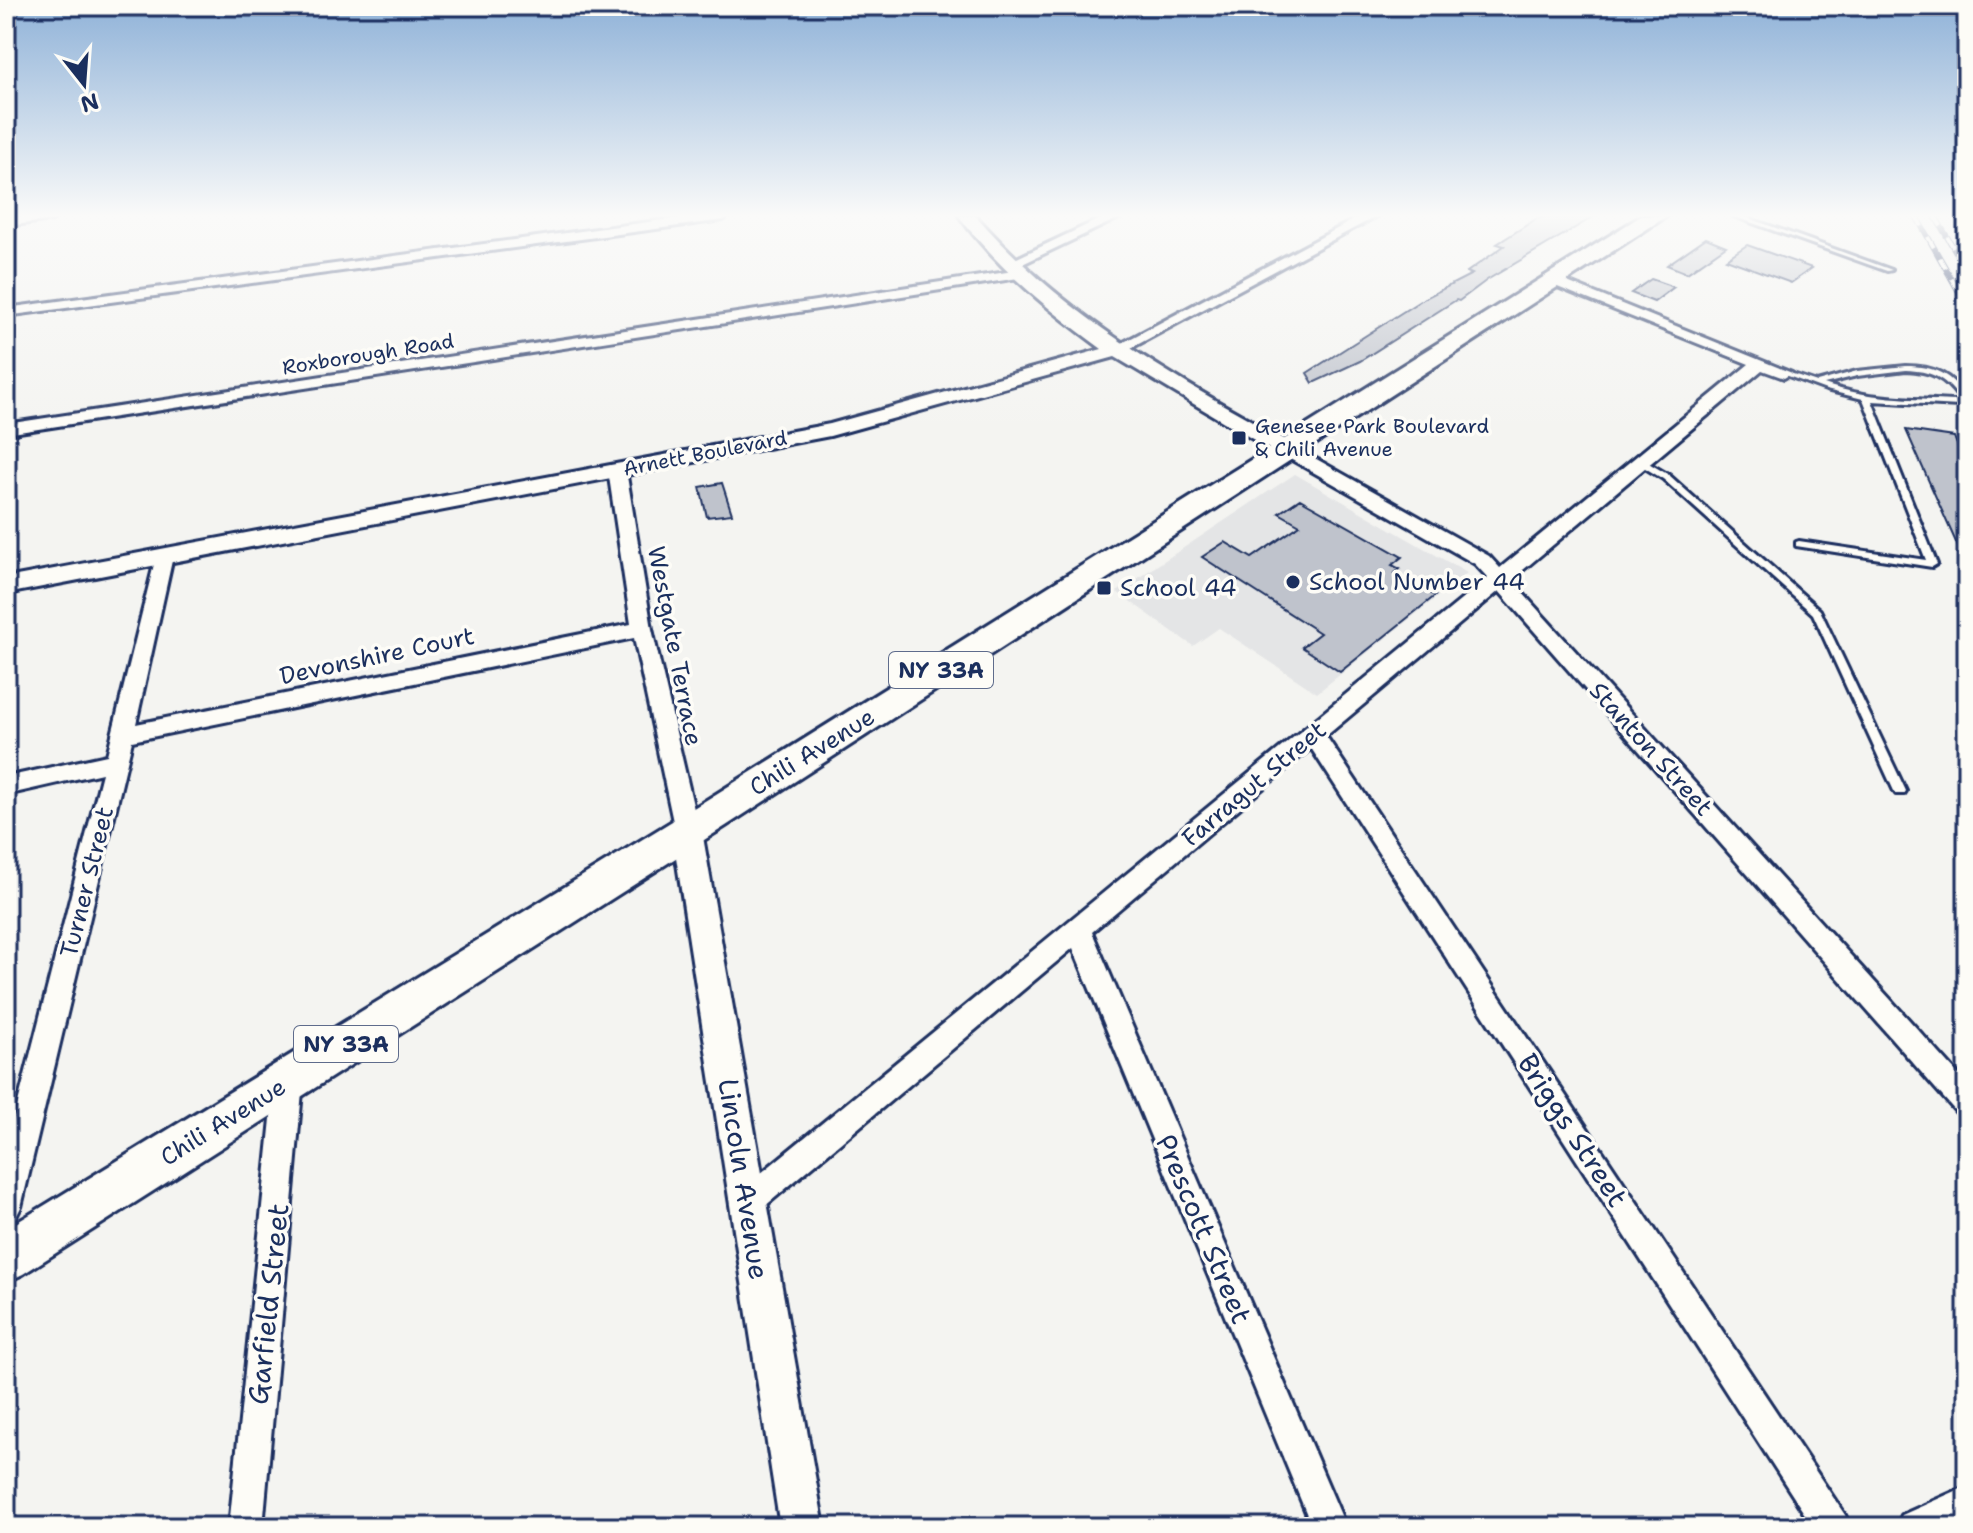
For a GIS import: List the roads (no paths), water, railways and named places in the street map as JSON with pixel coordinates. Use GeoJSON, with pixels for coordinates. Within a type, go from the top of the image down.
{"type":"FeatureCollection","features":[{"type":"Feature","properties":{"kind":"main road","name":"Chili Avenue"},"geometry":{"type":"LineString","coordinates":[[6,1257],[687,831],[1545,288]]}},
{"type":"Feature","properties":{"kind":"street"},"geometry":{"type":"LineString","coordinates":[[6,312],[189,288]]}},
{"type":"Feature","properties":{"kind":"street","name":"Roxborough Road"},"geometry":{"type":"LineString","coordinates":[[6,429],[904,288]]}},
{"type":"Feature","properties":{"kind":"street"},"geometry":{"type":"LineString","coordinates":[[1035,288],[1115,351],[1289,451]]}},
{"type":"Feature","properties":{"kind":"street","name":"Arnett Boulevard"},"geometry":{"type":"LineString","coordinates":[[6,586],[881,418],[1115,351],[1235,288]]}},
{"type":"Feature","properties":{"kind":"street"},"geometry":{"type":"LineString","coordinates":[[1571,288],[1784,373]]}},
{"type":"Feature","properties":{"kind":"street","name":"Farragut Street"},"geometry":{"type":"LineString","coordinates":[[748,1202],[1079,931],[1758,365]]}},
{"type":"Feature","properties":{"kind":"street","name":"Stanton Street"},"geometry":{"type":"LineString","coordinates":[[1289,451],[1469,550],[1499,579],[1967,1104]]}},
{"type":"Feature","properties":{"kind":"street","name":"Westgate Terrace"},"geometry":{"type":"LineString","coordinates":[[617,470],[642,629],[687,831]]}},
{"type":"Feature","properties":{"kind":"street","name":"Turner Street"},"geometry":{"type":"LineString","coordinates":[[6,1207],[164,556]]}},
{"type":"Feature","properties":{"kind":"street","name":"Devonshire Court"},"geometry":{"type":"LineString","coordinates":[[123,735],[642,629]]}},
{"type":"Feature","properties":{"kind":"street","name":"Briggs Street"},"geometry":{"type":"LineString","coordinates":[[1313,734],[1833,1527]]}},
{"type":"Feature","properties":{"kind":"street"},"geometry":{"type":"LineString","coordinates":[[6,786],[116,762]]}},
{"type":"Feature","properties":{"kind":"street","name":"Lincoln Avenue"},"geometry":{"type":"LineString","coordinates":[[687,831],[802,1527]]}},
{"type":"Feature","properties":{"kind":"street","name":"Prescott Street"},"geometry":{"type":"LineString","coordinates":[[1079,931],[1329,1527]]}},
{"type":"Feature","properties":{"kind":"street","name":"Garfield Street"},"geometry":{"type":"LineString","coordinates":[[246,1527],[289,1080]]}},
{"type":"Feature","properties":{"kind":"street"},"geometry":{"type":"LineString","coordinates":[[1914,1527],[1967,1503]]}},
{"type":"Feature","properties":{"kind":"lane"},"geometry":{"type":"LineString","coordinates":[[1784,373],[1818,384],[1866,397],[1959,404],[1963,398],[1954,384],[1920,368],[1849,374],[1818,384]]}},
{"type":"Feature","properties":{"kind":"lane"},"geometry":{"type":"LineString","coordinates":[[1799,544],[1932,564],[1866,397]]}},
{"type":"Feature","properties":{"kind":"lane"},"geometry":{"type":"LineString","coordinates":[[1640,461],[1666,477],[1812,605],[1900,791]]}},
{"type":"Feature","properties":{"kind":"railway"},"geometry":{"type":"LineString","coordinates":[[1957,288],[1967,306]]}},
{"type":"Feature","properties":{"kind":"place","name":"Genesee Park Boulevard & Chili Avenue"},"geometry":{"type":"Point","coordinates":[1239,438]}},
{"type":"Feature","properties":{"kind":"place","name":"School Number 44"},"geometry":{"type":"Point","coordinates":[1293,582]}},
{"type":"Feature","properties":{"kind":"place","name":"School 44"},"geometry":{"type":"Point","coordinates":[1104,588]}}]}
